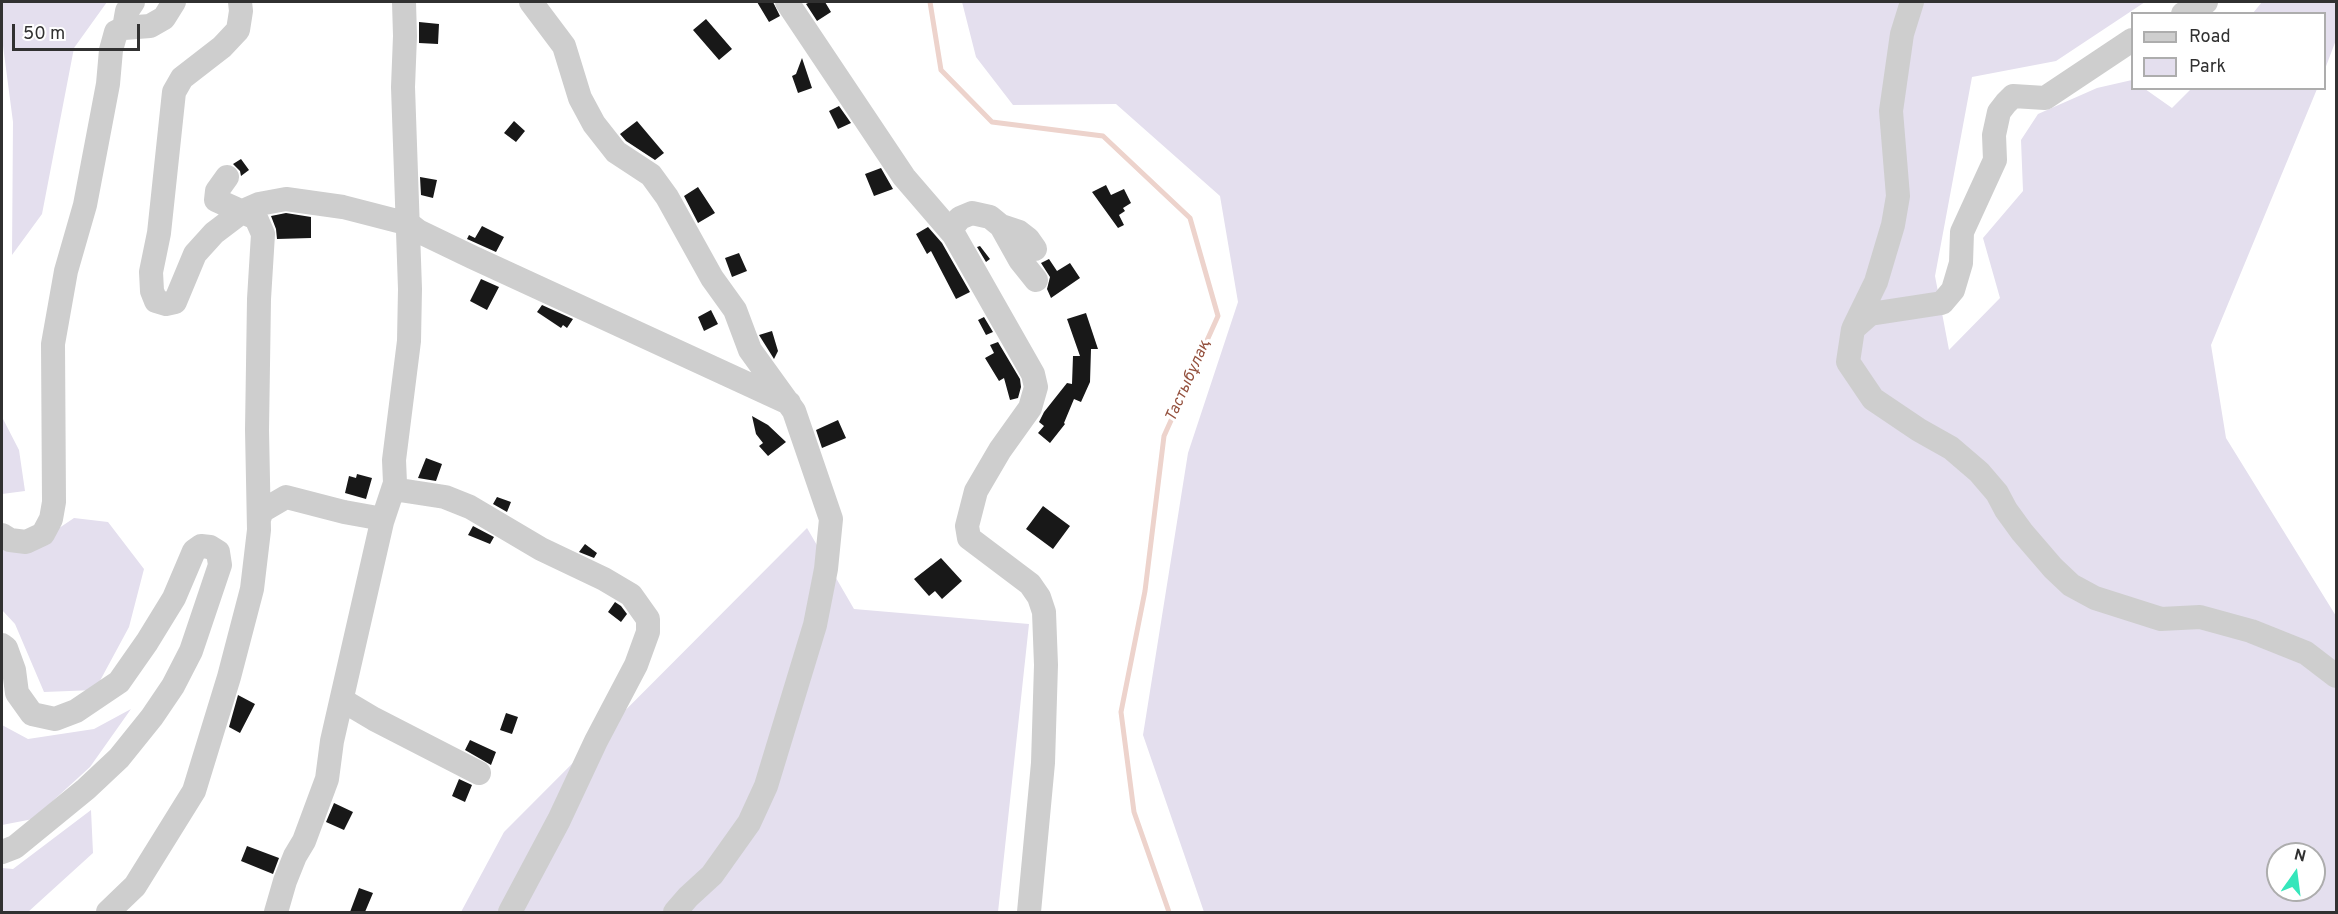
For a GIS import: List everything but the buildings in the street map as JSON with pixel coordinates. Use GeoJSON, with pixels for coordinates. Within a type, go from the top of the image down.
{"type":"FeatureCollection","features":[{"type":"Feature","properties":{"kind":"street"},"geometry":{"type":"LineString","coordinates":[[2,535],[10,540],[26,542],[43,534],[51,519],[54,502],[53,344],[66,271],[85,205],[108,84],[111,50],[125,18],[150,26],[164,18],[174,2]]}},
{"type":"Feature","properties":{"kind":"street"},"geometry":{"type":"LineString","coordinates":[[240,2],[238,30],[222,47],[182,78],[174,92],[170,110],[159,233],[152,272],[152,291],[156,301],[166,304],[175,302],[195,254],[214,233],[243,211],[259,204],[286,198],[343,207],[409,224],[418,231],[472,257],[789,404]]}},
{"type":"Feature","properties":{"kind":"street"},"geometry":{"type":"LineString","coordinates":[[276,912],[291,864],[304,841],[327,779],[332,741],[383,519],[393,489],[394,460],[410,341],[409,224],[403,87],[404,2]]}},
{"type":"Feature","properties":{"kind":"street"},"geometry":{"type":"LineString","coordinates":[[531,2],[564,46],[580,98],[594,124],[616,152],[651,175],[667,197],[712,278],[735,310],[750,350],[794,411],[831,519],[826,569],[815,625],[766,786],[749,823],[712,875],[675,912]]}},
{"type":"Feature","properties":{"kind":"street"},"geometry":{"type":"LineString","coordinates":[[787,2],[904,177],[950,230],[1033,374],[1036,387],[1030,408],[1000,450],[976,492],[967,525],[969,538],[1030,584],[1039,597],[1044,612],[1046,665],[1043,763],[1029,912]]}},
{"type":"Feature","properties":{"kind":"street"},"geometry":{"type":"LineString","coordinates":[[1912,2],[1902,34],[1891,111],[1898,196],[1893,225],[1876,282],[1853,329],[1848,362],[1873,399],[1951,448],[1979,472],[1997,494],[2022,532],[2071,585],[2095,598],[2161,619],[2200,617],[2251,631],[2306,653],[2337,676]]}},
{"type":"Feature","properties":{"kind":"street"},"geometry":{"type":"LineString","coordinates":[[2187,12],[2206,2]]}},
{"type":"Feature","properties":{"kind":"street"},"geometry":{"type":"LineString","coordinates":[[1853,329],[1870,314],[1942,303],[1953,290],[1961,263],[1962,232],[1995,160],[1994,135],[1999,112],[2006,103],[2013,96],[2045,98],[2131,41]]}},
{"type":"Feature","properties":{"kind":"street"},"geometry":{"type":"LineString","coordinates":[[108,912],[135,886],[194,791],[229,677],[252,589],[259,519],[259,298],[263,234],[256,218],[243,211],[228,208],[216,200],[217,191],[227,177]]}},
{"type":"Feature","properties":{"kind":"street"},"geometry":{"type":"LineString","coordinates":[[950,230],[960,218],[972,213],[990,217],[1001,226],[1019,232],[1035,249]]}},
{"type":"Feature","properties":{"kind":"street"},"geometry":{"type":"LineString","coordinates":[[1001,226],[1020,260],[1036,280]]}},
{"type":"Feature","properties":{"kind":"street"},"geometry":{"type":"LineString","coordinates":[[259,463],[262,473],[286,497],[383,519]]}},
{"type":"Feature","properties":{"kind":"street"},"geometry":{"type":"LineString","coordinates":[[393,489],[445,497],[470,507],[541,549],[604,579],[631,595],[648,619],[648,632],[631,675],[554,831],[510,912]]}},
{"type":"Feature","properties":{"kind":"street"},"geometry":{"type":"LineString","coordinates":[[259,519],[262,511],[286,497]]}},
{"type":"Feature","properties":{"kind":"street"},"geometry":{"type":"LineString","coordinates":[[2,645],[6,648],[14,670],[16,693],[32,714],[55,719],[76,711],[119,682],[169,607],[194,551],[201,546],[210,547],[218,552],[220,565],[191,651],[173,687],[152,717],[119,758],[86,789],[15,847],[2,852]]}},
{"type":"Feature","properties":{"kind":"street"},"geometry":{"type":"LineString","coordinates":[[342,700],[479,773]]}},
{"type":"Feature","properties":{"kind":"green space"},"geometry":{"type":"Polygon","coordinates":[[[2,2],[107,2],[74,48],[42,214],[12,255],[13,122],[2,38],[2,2]]]}},
{"type":"Feature","properties":{"kind":"green space"},"geometry":{"type":"Polygon","coordinates":[[[962,2],[2145,2],[2056,61],[1972,77],[1935,276],[1949,350],[2000,298],[1983,238],[2023,191],[2021,140],[2038,114],[2097,88],[2131,80],[2131,90],[2146,90],[2172,108],[2190,90],[2317,90],[2211,345],[2226,438],[2336,616],[2336,912],[1204,912],[1143,735],[1188,453],[1238,302],[1220,196],[1116,104],[1013,105],[976,57],[962,2]]]}},
{"type":"Feature","properties":{"kind":"green space"},"geometry":{"type":"Polygon","coordinates":[[[2262,2],[2336,2],[2336,40],[2326,66],[2326,12],[2254,12],[2262,2]]]}},
{"type":"Feature","properties":{"kind":"green space"},"geometry":{"type":"Polygon","coordinates":[[[2,417],[19,450],[25,491],[2,494],[2,417]]]}},
{"type":"Feature","properties":{"kind":"green space"},"geometry":{"type":"Polygon","coordinates":[[[74,518],[108,522],[144,569],[129,627],[95,690],[44,692],[15,624],[2,610],[2,549],[34,545],[74,518]]]}},
{"type":"Feature","properties":{"kind":"green space"},"geometry":{"type":"Polygon","coordinates":[[[807,528],[854,609],[1029,624],[998,912],[461,912],[504,832],[807,528]]]}},
{"type":"Feature","properties":{"kind":"green space"},"geometry":{"type":"Polygon","coordinates":[[[131,709],[90,767],[33,819],[2,825],[2,725],[28,739],[94,729],[131,709]]]}},
{"type":"Feature","properties":{"kind":"green space"},"geometry":{"type":"Polygon","coordinates":[[[91,810],[93,853],[28,912],[2,912],[2,868],[13,869],[91,810]]]}},
{"type":"Feature","properties":{"kind":"waterway","name":"Тастыбұлақ"},"geometry":{"type":"LineString","coordinates":[[930,2],[941,70],[992,122],[1103,136],[1190,218],[1218,316],[1164,436],[1145,591],[1121,712],[1134,812],[1169,912]]}}]}
